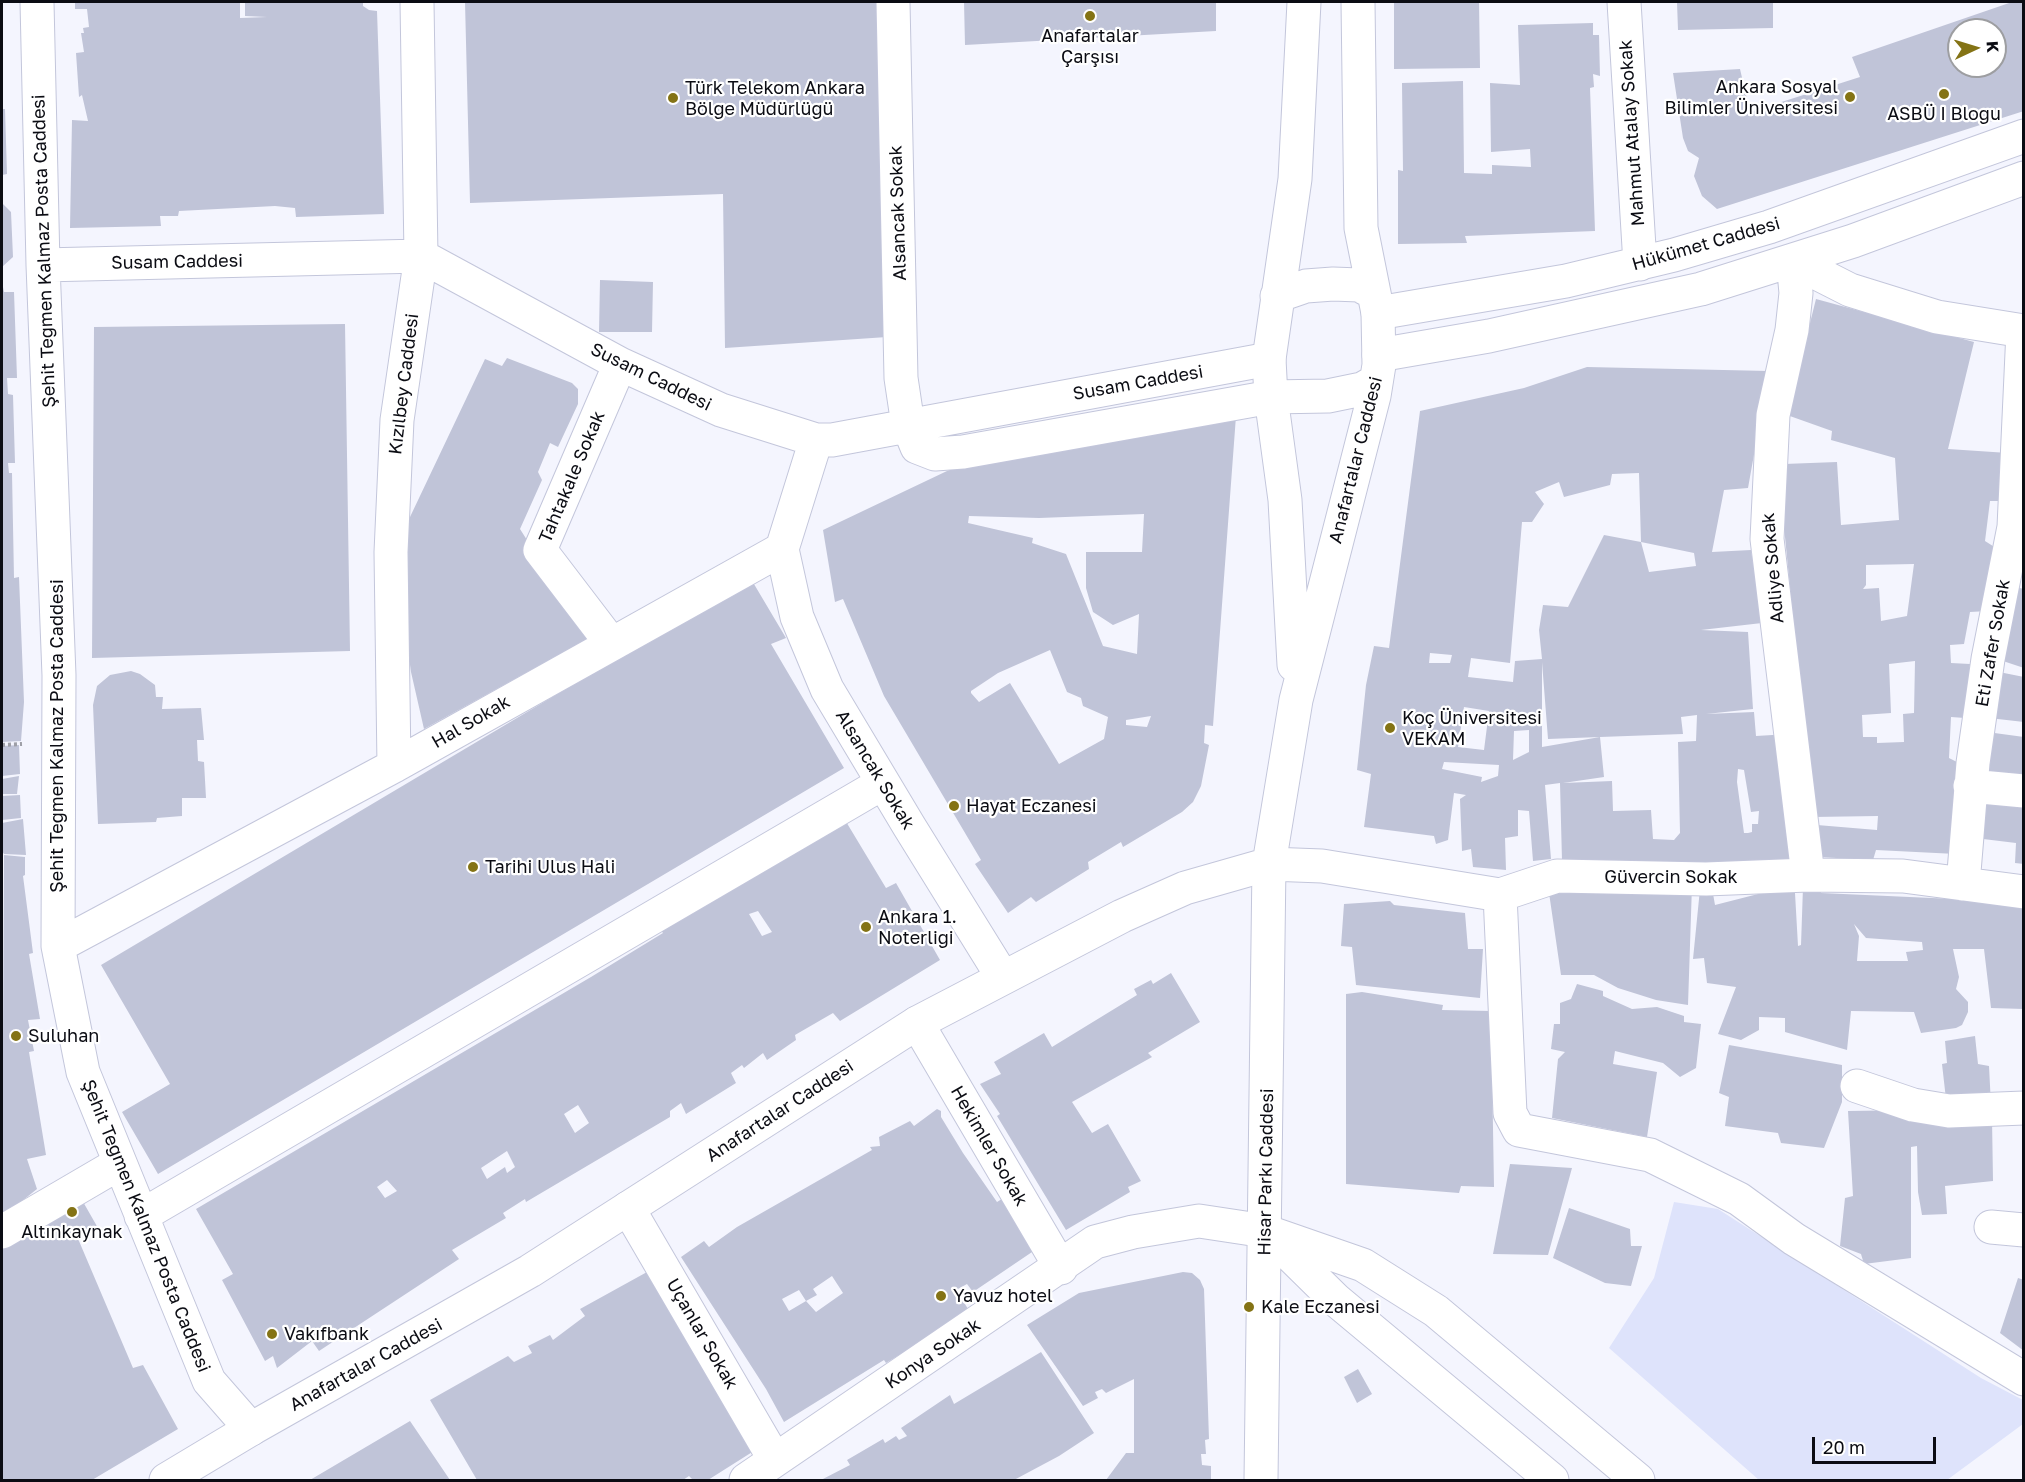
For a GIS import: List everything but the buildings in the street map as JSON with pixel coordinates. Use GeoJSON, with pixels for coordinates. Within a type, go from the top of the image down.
{"type":"FeatureCollection","features":[{"type":"Feature","properties":{"kind":"street","name":"Şehit Teğmen Kalmaz Posta Caddesi"},"geometry":{"type":"LineString","coordinates":[[37,2],[43,265],[59,675],[58,946],[83,1072],[209,1381],[251,1429]]}},
{"type":"Feature","properties":{"kind":"street","name":"Kızılbey Caddesi"},"geometry":{"type":"LineString","coordinates":[[394,766],[391,552],[397,420],[421,256],[417,2]]}},
{"type":"Feature","properties":{"kind":"street","name":"Alsancak Sokak"},"geometry":{"type":"LineString","coordinates":[[893,2],[902,378],[908,425]]}},
{"type":"Feature","properties":{"kind":"street","name":"Anafartalar Caddesi"},"geometry":{"type":"LineString","coordinates":[[1296,700],[1285,500],[1271,397],[1269,359],[1295,179],[1304,2]]}},
{"type":"Feature","properties":{"kind":"street","name":"Anafartalar Caddesi"},"geometry":{"type":"LineString","coordinates":[[185,1476],[251,1429],[530,1271],[917,1023],[1002,976],[1122,916],[1185,888],[1269,864],[1296,700],[1378,368],[1376,303],[1361,228],[1358,2]]}},
{"type":"Feature","properties":{"kind":"street","name":"Mahmut Atalay Sokak"},"geometry":{"type":"LineString","coordinates":[[1624,2],[1640,264]]}},
{"type":"Feature","properties":{"kind":"street","name":"Hükümet Caddesi"},"geometry":{"type":"LineString","coordinates":[[1376,303],[1566,281],[1640,264],[1768,227],[2024,136]]}},
{"type":"Feature","properties":{"kind":"street"},"geometry":{"type":"LineString","coordinates":[[908,425],[917,447],[934,454],[963,452],[1271,397],[1328,396],[1362,389],[1378,368],[1489,336],[1701,289],[1793,261],[2024,178]]}},
{"type":"Feature","properties":{"kind":"street","name":"Susam Caddesi"},"geometry":{"type":"LineString","coordinates":[[43,265],[421,256],[620,364],[721,410],[816,440],[832,440],[1269,359]]}},
{"type":"Feature","properties":{"kind":"street"},"geometry":{"type":"LineString","coordinates":[[1793,261],[1850,290],[1937,316],[2023,331]]}},
{"type":"Feature","properties":{"kind":"street","name":"Adliye Sokak"},"geometry":{"type":"LineString","coordinates":[[1793,261],[1796,293],[1792,330],[1773,415],[1767,539],[1808,875]]}},
{"type":"Feature","properties":{"kind":"street"},"geometry":{"type":"LineString","coordinates":[[1277,296],[1306,286],[1359,285],[1376,303]]}},
{"type":"Feature","properties":{"kind":"street","name":"Eti Zafer Sokak"},"geometry":{"type":"LineString","coordinates":[[1963,884],[1970,786],[1988,658],[2014,527],[2023,331]]}},
{"type":"Feature","properties":{"kind":"street","name":"Tahtakale Sokak"},"geometry":{"type":"LineString","coordinates":[[611,643],[540,550],[620,364]]}},
{"type":"Feature","properties":{"kind":"street"},"geometry":{"type":"LineString","coordinates":[[782,549],[816,440]]}},
{"type":"Feature","properties":{"kind":"street","name":"Alsancak Sokak"},"geometry":{"type":"LineString","coordinates":[[782,549],[797,617],[827,689],[1002,976]]}},
{"type":"Feature","properties":{"kind":"street","name":"Hal Sokak"},"geometry":{"type":"LineString","coordinates":[[58,946],[394,766],[782,549]]}},
{"type":"Feature","properties":{"kind":"street"},"geometry":{"type":"LineString","coordinates":[[141,1216],[883,783]]}},
{"type":"Feature","properties":{"kind":"street"},"geometry":{"type":"LineString","coordinates":[[1970,786],[2024,790]]}},
{"type":"Feature","properties":{"kind":"street","name":"Güvercin Sokak"},"geometry":{"type":"LineString","coordinates":[[1269,864],[1322,866],[1500,895],[1557,876],[1706,879],[1808,875],[1904,876],[2024,892]]}},
{"type":"Feature","properties":{"kind":"street","name":"Hisar Parkı Caddesi"},"geometry":{"type":"LineString","coordinates":[[1261,1480],[1269,864]]}},
{"type":"Feature","properties":{"kind":"street"},"geometry":{"type":"LineString","coordinates":[[1500,895],[1510,1113],[1520,1130],[1650,1155],[1739,1199],[1794,1239],[2024,1379]]}},
{"type":"Feature","properties":{"kind":"street","name":"Hekimler Sokak"},"geometry":{"type":"LineString","coordinates":[[917,1023],[1061,1268]]}},
{"type":"Feature","properties":{"kind":"street"},"geometry":{"type":"LineString","coordinates":[[1857,1086],[1892,1100],[1949,1112],[2024,1108]]}},
{"type":"Feature","properties":{"kind":"street"},"geometry":{"type":"LineString","coordinates":[[2,1232],[120,1164]]}},
{"type":"Feature","properties":{"kind":"street","name":"Uçanlar Sokak"},"geometry":{"type":"LineString","coordinates":[[628,1208],[775,1460]]}},
{"type":"Feature","properties":{"kind":"street","name":"Konya Sokak"},"geometry":{"type":"LineString","coordinates":[[746,1480],[1061,1268],[1095,1242],[1132,1232],[1199,1221],[1265,1231],[1363,1264],[1436,1311],[1638,1480]]}},
{"type":"Feature","properties":{"kind":"street"},"geometry":{"type":"LineString","coordinates":[[1991,1227],[2024,1230]]}},
{"type":"Feature","properties":{"kind":"street"},"geometry":{"type":"LineString","coordinates":[[1265,1231],[1336,1300],[1552,1480]]}},
{"type":"Feature","properties":{"kind":"shaded area"},"geometry":{"type":"Polygon","coordinates":[[[1674,1202],[1718,1209],[1981,1378],[2023,1400],[2023,1424],[1947,1480],[1759,1480],[1609,1348],[1654,1278],[1674,1202]]]}},
{"type":"Feature","properties":{"kind":"place","name":"Anafartalar Çarşısı"},"geometry":{"type":"Point","coordinates":[1090,16]}},
{"type":"Feature","properties":{"kind":"place","name":"ASBÜ I Bloğu"},"geometry":{"type":"Point","coordinates":[1944,94]}},
{"type":"Feature","properties":{"kind":"place","name":"Ankara Sosyal Bilimler Üniversitesi"},"geometry":{"type":"Point","coordinates":[1850,97]}},
{"type":"Feature","properties":{"kind":"place","name":"Türk Telekom Ankara Bölge Müdürlüğü"},"geometry":{"type":"Point","coordinates":[673,98]}},
{"type":"Feature","properties":{"kind":"place","name":"Koç Üniversitesi VEKAM"},"geometry":{"type":"Point","coordinates":[1390,728]}},
{"type":"Feature","properties":{"kind":"place","name":"Hayat Eczanesi"},"geometry":{"type":"Point","coordinates":[954,806]}},
{"type":"Feature","properties":{"kind":"place","name":"Tarihi Ulus Hali"},"geometry":{"type":"Point","coordinates":[473,867]}},
{"type":"Feature","properties":{"kind":"place","name":"Ankara 1. Noterliği"},"geometry":{"type":"Point","coordinates":[866,927]}},
{"type":"Feature","properties":{"kind":"place","name":"Suluhan"},"geometry":{"type":"Point","coordinates":[16,1036]}},
{"type":"Feature","properties":{"kind":"place","name":"Altınkaynak"},"geometry":{"type":"Point","coordinates":[72,1212]}},
{"type":"Feature","properties":{"kind":"place","name":"Yavuz hotel"},"geometry":{"type":"Point","coordinates":[941,1296]}},
{"type":"Feature","properties":{"kind":"place","name":"Kale Eczanesi"},"geometry":{"type":"Point","coordinates":[1249,1307]}},
{"type":"Feature","properties":{"kind":"place","name":"Vakıfbank"},"geometry":{"type":"Point","coordinates":[272,1334]}}]}
